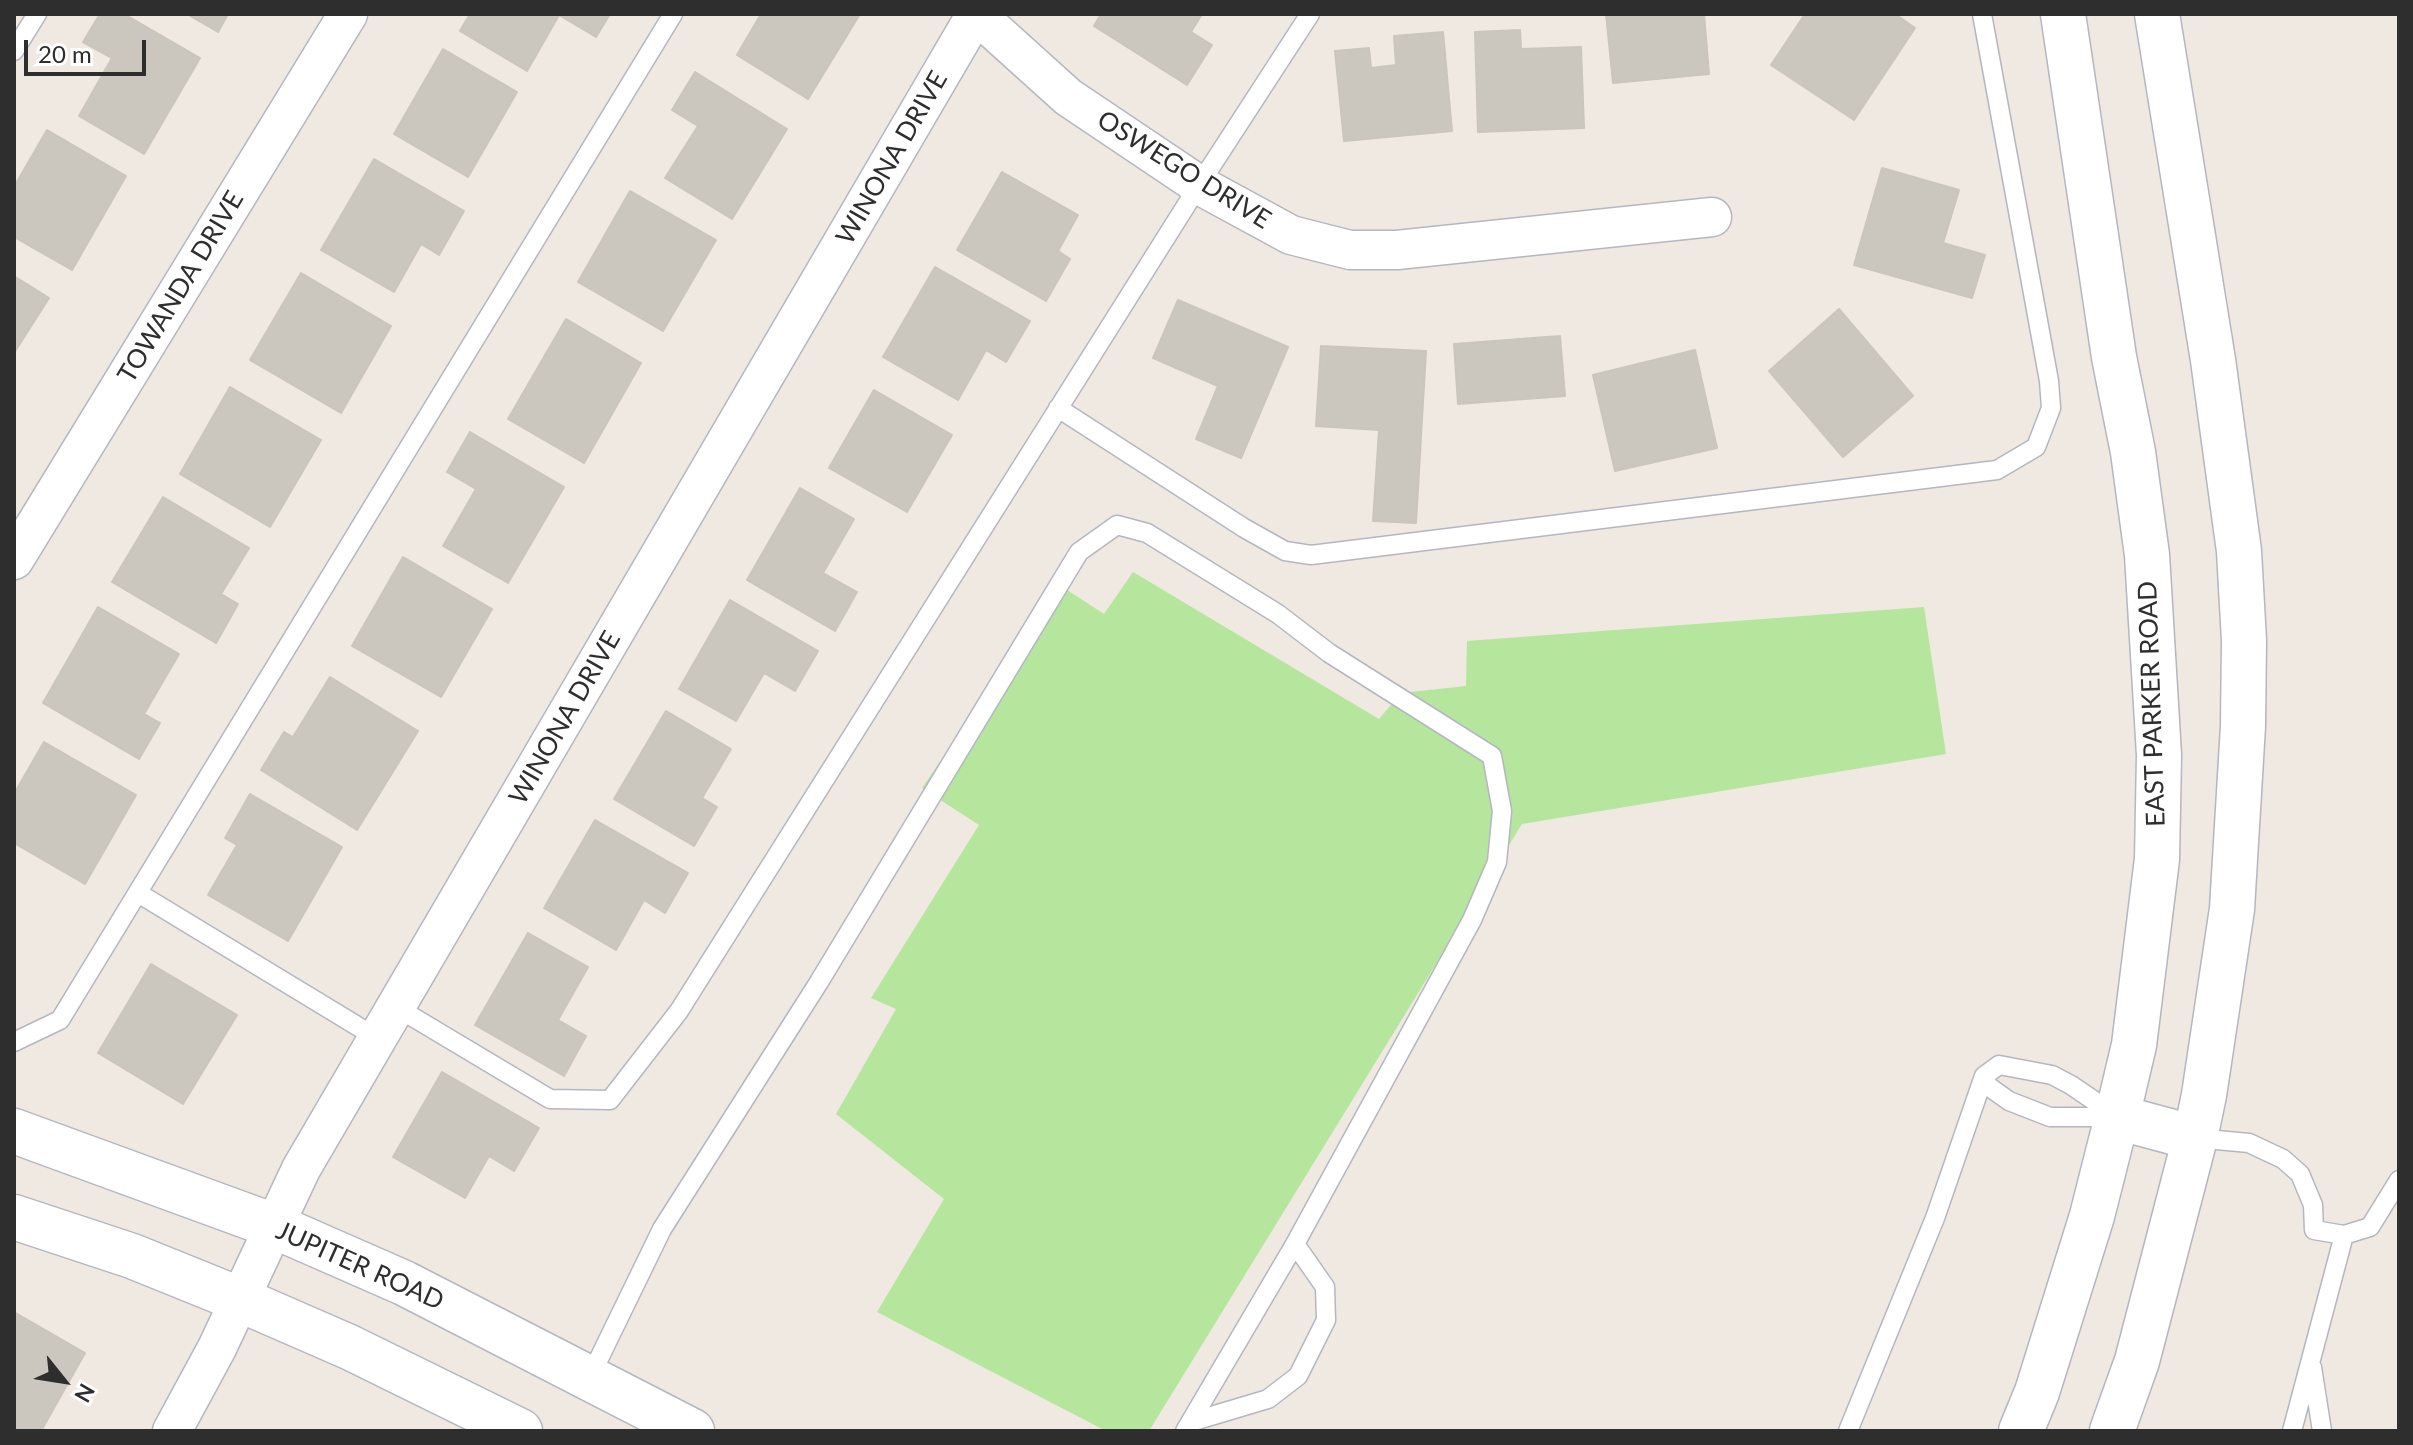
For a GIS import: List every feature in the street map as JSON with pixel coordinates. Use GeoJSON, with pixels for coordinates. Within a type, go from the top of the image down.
{"type":"FeatureCollection","features":[{"type":"Feature","properties":{"kind":"main road","name":"EAST PARKER ROAD"},"geometry":{"type":"LineString","coordinates":[[2021,1431],[2037,1392],[2092,1216],[2117,1117],[2134,1045],[2157,859],[2159,755],[2147,555],[2063,14]]}},
{"type":"Feature","properties":{"kind":"main road"},"geometry":{"type":"LineString","coordinates":[[2112,1431],[2137,1361],[2195,1138],[2232,909],[2243,726],[2244,641],[2239,551],[2213,360],[2157,14]]}},
{"type":"Feature","properties":{"kind":"main road"},"geometry":{"type":"LineString","coordinates":[[2117,1117],[2195,1138]]}},
{"type":"Feature","properties":{"kind":"main road","name":"JUPITER ROAD"},"geometry":{"type":"LineString","coordinates":[[14,1131],[274,1226],[404,1283],[692,1431]]}},
{"type":"Feature","properties":{"kind":"main road"},"geometry":{"type":"LineString","coordinates":[[14,1217],[132,1256],[241,1300],[349,1347],[520,1431]]}},
{"type":"Feature","properties":{"kind":"street","name":"TOWANDA DRIVE"},"geometry":{"type":"LineString","coordinates":[[14,560],[348,14]]}},
{"type":"Feature","properties":{"kind":"street","name":"OSWEGO DRIVE"},"geometry":{"type":"LineString","coordinates":[[976,14],[1068,97],[1199,185],[1291,235],[1350,250],[1397,250],[1712,217]]}},
{"type":"Feature","properties":{"kind":"street","name":"WINONA DRIVE"},"geometry":{"type":"LineString","coordinates":[[172,1431],[241,1300],[301,1169],[976,14]]}},
{"type":"Feature","properties":{"kind":"lane"},"geometry":{"type":"LineString","coordinates":[[14,51],[37,14]]}},
{"type":"Feature","properties":{"kind":"lane"},"geometry":{"type":"LineString","coordinates":[[14,1042],[60,1020],[673,14]]}},
{"type":"Feature","properties":{"kind":"lane"},"geometry":{"type":"LineString","coordinates":[[138,893],[387,1023],[550,1099],[610,1100],[679,1011],[1310,14]]}},
{"type":"Feature","properties":{"kind":"lane"},"geometry":{"type":"LineString","coordinates":[[1058,408],[1244,528],[1285,551],[1311,555],[1997,470],[2036,447],[2051,408],[2049,381],[1982,14]]}},
{"type":"Feature","properties":{"kind":"lane"},"geometry":{"type":"LineString","coordinates":[[590,1377],[662,1229],[819,982],[1079,552],[1117,525],[1147,533],[1278,614],[1329,653],[1492,756],[1502,811],[1497,862],[1472,920],[1295,1244],[1188,1426]]}},
{"type":"Feature","properties":{"kind":"lane"},"geometry":{"type":"LineString","coordinates":[[1848,1431],[1935,1218],[1984,1076],[1999,1065],[2052,1075],[2117,1117]]}},
{"type":"Feature","properties":{"kind":"lane"},"geometry":{"type":"LineString","coordinates":[[1984,1076],[1988,1086],[2009,1101],[2050,1117],[2117,1117]]}},
{"type":"Feature","properties":{"kind":"lane"},"geometry":{"type":"LineString","coordinates":[[2195,1138],[2249,1143],[2283,1159],[2300,1174],[2313,1205],[2314,1230],[2344,1235],[2370,1227],[2399,1180]]}},
{"type":"Feature","properties":{"kind":"lane"},"geometry":{"type":"LineString","coordinates":[[2292,1431],[2344,1235]]}},
{"type":"Feature","properties":{"kind":"lane"},"geometry":{"type":"LineString","coordinates":[[1188,1426],[1268,1399],[1298,1376],[1326,1320],[1325,1287],[1295,1244]]}},
{"type":"Feature","properties":{"kind":"lane"},"geometry":{"type":"LineString","coordinates":[[2311,1360],[2322,1431]]}},
{"type":"Feature","properties":{"kind":"green space"},"geometry":{"type":"Polygon","coordinates":[[[1133,572],[1379,719],[1401,693],[1466,686],[1467,641],[1924,607],[1946,754],[1522,824],[1149,1431],[1106,1431],[877,1312],[944,1199],[836,1114],[896,1009],[871,998],[979,825],[922,788],[1061,586],[1104,614],[1133,572]]]}},
{"type":"Feature","properties":{"kind":"building"},"geometry":{"type":"Polygon","coordinates":[[[100,14],[124,14],[200,58],[144,154],[79,116],[112,58],[83,42],[100,14]]]}},
{"type":"Feature","properties":{"kind":"building"},"geometry":{"type":"Polygon","coordinates":[[[187,14],[228,14],[218,32],[187,14]]]}},
{"type":"Feature","properties":{"kind":"building"},"geometry":{"type":"Polygon","coordinates":[[[470,14],[610,14],[596,37],[559,15],[527,71],[460,31],[470,14]]]}},
{"type":"Feature","properties":{"kind":"building"},"geometry":{"type":"Polygon","coordinates":[[[761,14],[860,14],[808,99],[737,55],[761,14]]]}},
{"type":"Feature","properties":{"kind":"building"},"geometry":{"type":"Polygon","coordinates":[[[1101,14],[1202,14],[1191,32],[1212,45],[1187,85],[1094,26],[1101,14]]]}},
{"type":"Feature","properties":{"kind":"building"},"geometry":{"type":"Polygon","coordinates":[[[1606,14],[1704,14],[1709,74],[1613,83],[1606,14]]]}},
{"type":"Feature","properties":{"kind":"building"},"geometry":{"type":"Polygon","coordinates":[[[1805,14],[1895,14],[1915,28],[1854,120],[1771,65],[1805,14]]]}},
{"type":"Feature","properties":{"kind":"building"},"geometry":{"type":"Polygon","coordinates":[[[1520,30],[1521,49],[1581,47],[1584,128],[1478,132],[1475,32],[1520,30]]]}},
{"type":"Feature","properties":{"kind":"building"},"geometry":{"type":"Polygon","coordinates":[[[1443,32],[1452,131],[1344,141],[1335,51],[1369,48],[1371,68],[1396,65],[1394,36],[1443,32]]]}},
{"type":"Feature","properties":{"kind":"building"},"geometry":{"type":"Polygon","coordinates":[[[443,49],[517,92],[468,177],[394,134],[443,49]]]}},
{"type":"Feature","properties":{"kind":"building"},"geometry":{"type":"Polygon","coordinates":[[[695,72],[787,129],[732,219],[665,178],[698,126],[672,110],[695,72]]]}},
{"type":"Feature","properties":{"kind":"building"},"geometry":{"type":"Polygon","coordinates":[[[47,130],[126,176],[72,270],[14,237],[14,187],[47,130]]]}},
{"type":"Feature","properties":{"kind":"building"},"geometry":{"type":"Polygon","coordinates":[[[374,159],[464,211],[439,255],[421,244],[394,292],[321,250],[374,159]]]}},
{"type":"Feature","properties":{"kind":"building"},"geometry":{"type":"Polygon","coordinates":[[[1882,168],[1959,190],[1943,243],[1985,255],[1972,298],[1854,265],[1882,168]]]}},
{"type":"Feature","properties":{"kind":"building"},"geometry":{"type":"Polygon","coordinates":[[[1002,172],[1078,215],[1058,251],[1070,259],[1046,301],[957,250],[1002,172]]]}},
{"type":"Feature","properties":{"kind":"building"},"geometry":{"type":"Polygon","coordinates":[[[630,191],[716,240],[663,331],[578,282],[630,191]]]}},
{"type":"Feature","properties":{"kind":"building"},"geometry":{"type":"Polygon","coordinates":[[[935,267],[1030,321],[1006,362],[986,350],[958,400],[883,357],[935,267]]]}},
{"type":"Feature","properties":{"kind":"building"},"geometry":{"type":"Polygon","coordinates":[[[301,273],[391,326],[341,413],[250,360],[301,273]]]}},
{"type":"Feature","properties":{"kind":"building"},"geometry":{"type":"Polygon","coordinates":[[[14,276],[49,298],[14,353],[14,276]]]}},
{"type":"Feature","properties":{"kind":"building"},"geometry":{"type":"Polygon","coordinates":[[[1178,300],[1288,347],[1241,458],[1196,439],[1218,386],[1153,358],[1178,300]]]}},
{"type":"Feature","properties":{"kind":"building"},"geometry":{"type":"Polygon","coordinates":[[[1839,309],[1913,396],[1843,457],[1769,371],[1839,309]]]}},
{"type":"Feature","properties":{"kind":"building"},"geometry":{"type":"Polygon","coordinates":[[[566,319],[641,363],[584,463],[508,419],[566,319]]]}},
{"type":"Feature","properties":{"kind":"building"},"geometry":{"type":"Polygon","coordinates":[[[1560,336],[1565,396],[1458,404],[1454,344],[1560,336]]]}},
{"type":"Feature","properties":{"kind":"building"},"geometry":{"type":"Polygon","coordinates":[[[1321,346],[1426,351],[1416,523],[1373,521],[1379,430],[1316,426],[1321,346]]]}},
{"type":"Feature","properties":{"kind":"building"},"geometry":{"type":"Polygon","coordinates":[[[1695,350],[1717,448],[1615,471],[1593,375],[1695,350]]]}},
{"type":"Feature","properties":{"kind":"building"},"geometry":{"type":"Polygon","coordinates":[[[230,387],[321,440],[270,527],[180,474],[230,387]]]}},
{"type":"Feature","properties":{"kind":"building"},"geometry":{"type":"Polygon","coordinates":[[[874,390],[952,435],[907,512],[829,468],[874,390]]]}},
{"type":"Feature","properties":{"kind":"building"},"geometry":{"type":"Polygon","coordinates":[[[470,432],[564,487],[508,583],[443,546],[476,489],[447,472],[470,432]]]}},
{"type":"Feature","properties":{"kind":"building"},"geometry":{"type":"Polygon","coordinates":[[[800,488],[854,519],[823,573],[857,592],[835,631],[747,580],[800,488]]]}},
{"type":"Feature","properties":{"kind":"building"},"geometry":{"type":"Polygon","coordinates":[[[163,497],[249,548],[221,594],[238,604],[216,643],[112,582],[163,497]]]}},
{"type":"Feature","properties":{"kind":"building"},"geometry":{"type":"Polygon","coordinates":[[[403,557],[492,609],[441,697],[352,646],[403,557]]]}},
{"type":"Feature","properties":{"kind":"building"},"geometry":{"type":"Polygon","coordinates":[[[730,600],[818,651],[795,691],[764,673],[736,721],[679,689],[730,600]]]}},
{"type":"Feature","properties":{"kind":"building"},"geometry":{"type":"Polygon","coordinates":[[[98,607],[179,654],[144,714],[160,723],[139,759],[43,703],[98,607]]]}},
{"type":"Feature","properties":{"kind":"building"},"geometry":{"type":"Polygon","coordinates":[[[330,677],[418,731],[357,830],[261,770],[284,732],[293,737],[330,677]]]}},
{"type":"Feature","properties":{"kind":"building"},"geometry":{"type":"Polygon","coordinates":[[[666,711],[731,749],[702,798],[717,807],[694,846],[614,799],[666,711]]]}},
{"type":"Feature","properties":{"kind":"building"},"geometry":{"type":"Polygon","coordinates":[[[44,742],[136,795],[85,884],[14,843],[14,794],[44,742]]]}},
{"type":"Feature","properties":{"kind":"building"},"geometry":{"type":"Polygon","coordinates":[[[250,794],[342,847],[288,941],[208,895],[237,845],[225,838],[250,794]]]}},
{"type":"Feature","properties":{"kind":"building"},"geometry":{"type":"Polygon","coordinates":[[[595,820],[688,873],[665,913],[644,900],[616,950],[544,908],[595,820]]]}},
{"type":"Feature","properties":{"kind":"building"},"geometry":{"type":"Polygon","coordinates":[[[528,933],[588,967],[558,1020],[586,1036],[564,1076],[475,1025],[528,933]]]}},
{"type":"Feature","properties":{"kind":"building"},"geometry":{"type":"Polygon","coordinates":[[[151,964],[237,1015],[183,1104],[98,1053],[151,964]]]}},
{"type":"Feature","properties":{"kind":"building"},"geometry":{"type":"Polygon","coordinates":[[[442,1072],[539,1128],[514,1171],[489,1156],[465,1198],[393,1157],[442,1072]]]}},
{"type":"Feature","properties":{"kind":"building"},"geometry":{"type":"Polygon","coordinates":[[[14,1312],[85,1353],[41,1431],[14,1431],[14,1312]]]}}]}
